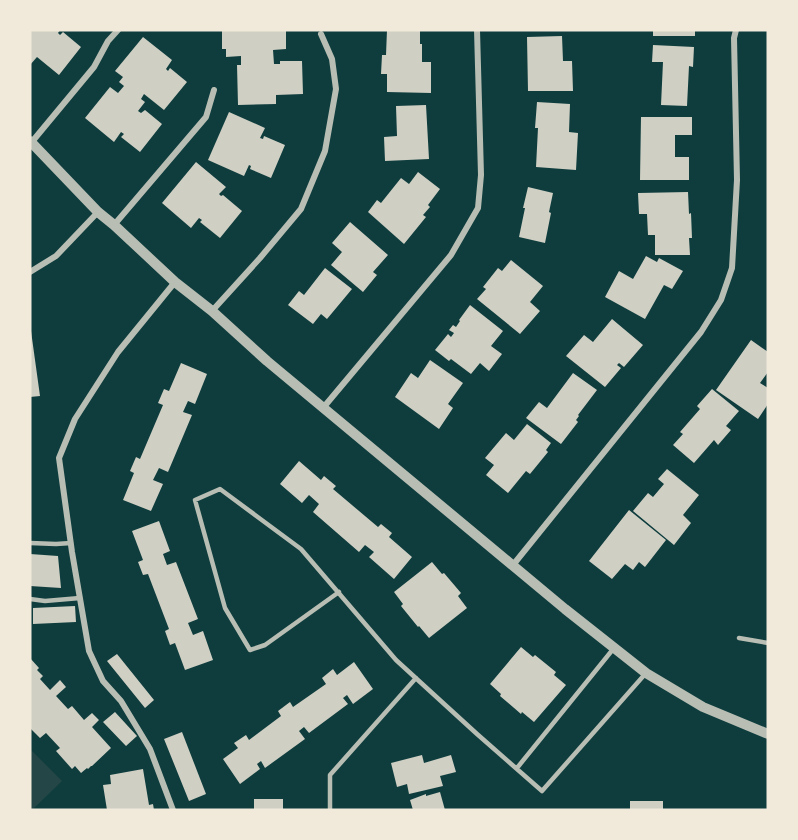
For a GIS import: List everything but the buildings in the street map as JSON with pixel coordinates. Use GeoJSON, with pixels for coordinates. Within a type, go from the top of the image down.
{"type":"FeatureCollection","features":[{"type":"Feature","properties":{"kind":"street"},"geometry":{"type":"LineString","coordinates":[[118,30],[108,41],[94,67],[31,142],[98,212],[175,282],[212,311],[267,362],[565,609],[646,673],[703,707],[768,734]]}},
{"type":"Feature","properties":{"kind":"street"},"geometry":{"type":"LineString","coordinates":[[323,408],[451,255],[478,208],[481,175],[477,30]]}},
{"type":"Feature","properties":{"kind":"street"},"geometry":{"type":"LineString","coordinates":[[513,565],[701,332],[721,300],[732,268],[735,228],[737,180],[734,38],[736,30]]}},
{"type":"Feature","properties":{"kind":"street"},"geometry":{"type":"LineString","coordinates":[[212,311],[301,209],[325,151],[336,88],[332,59],[321,34]]}},
{"type":"Feature","properties":{"kind":"street"},"geometry":{"type":"LineString","coordinates":[[114,225],[206,117],[214,90]]}},
{"type":"Feature","properties":{"kind":"street"},"geometry":{"type":"LineString","coordinates":[[30,272],[56,256],[98,212]]}},
{"type":"Feature","properties":{"kind":"street"},"geometry":{"type":"LineString","coordinates":[[173,810],[150,749],[121,701],[103,681],[89,651],[58,458],[75,419],[118,352],[175,282]]}},
{"type":"Feature","properties":{"kind":"lane"},"geometry":{"type":"LineString","coordinates":[[339,592],[265,645],[250,650],[225,608],[195,500],[220,489],[301,549],[339,592],[396,660],[542,791],[646,673]]}},
{"type":"Feature","properties":{"kind":"lane"},"geometry":{"type":"LineString","coordinates":[[30,543],[71,543]]}},
{"type":"Feature","properties":{"kind":"lane"},"geometry":{"type":"LineString","coordinates":[[30,599],[45,601],[80,598]]}},
{"type":"Feature","properties":{"kind":"lane"},"geometry":{"type":"LineString","coordinates":[[739,638],[768,644]]}},
{"type":"Feature","properties":{"kind":"lane"},"geometry":{"type":"LineString","coordinates":[[517,768],[614,648]]}},
{"type":"Feature","properties":{"kind":"lane"},"geometry":{"type":"LineString","coordinates":[[330,810],[330,775],[416,678]]}},
{"type":"Feature","properties":{"kind":"shaded area"},"geometry":{"type":"Polygon","coordinates":[[[30,749],[62,781],[32,810],[30,810],[30,749]]]}}]}
